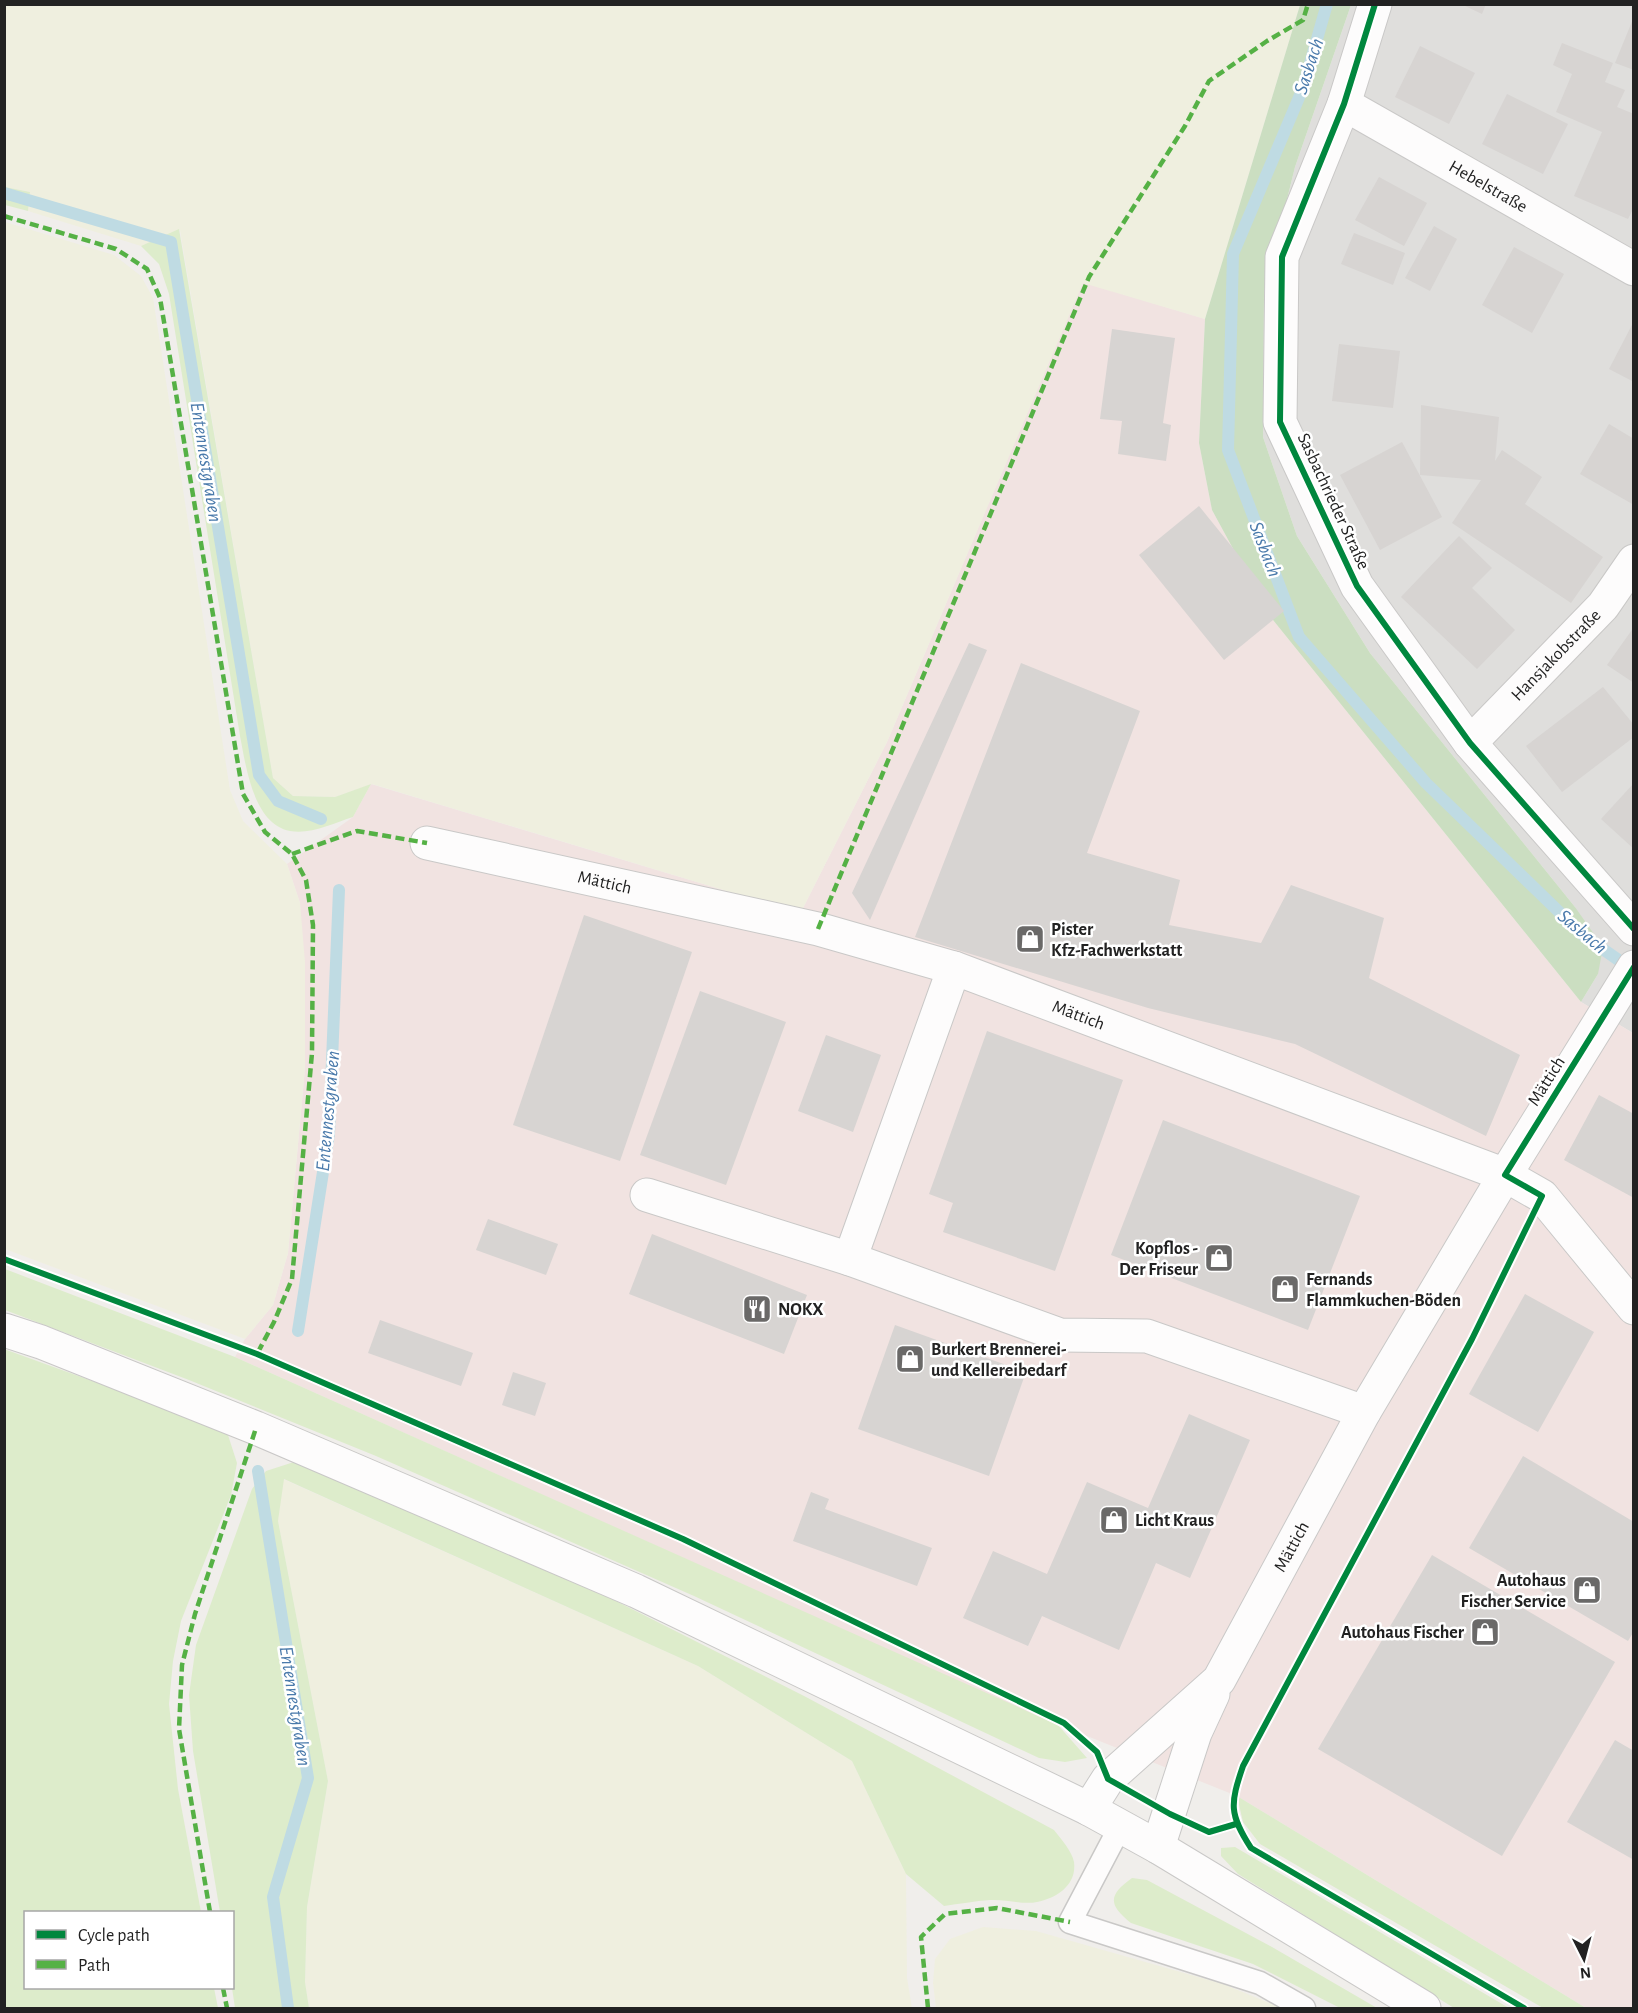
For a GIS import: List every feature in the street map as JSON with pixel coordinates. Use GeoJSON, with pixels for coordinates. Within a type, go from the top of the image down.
{"type":"FeatureCollection","features":[{"type":"Feature","properties":{"kind":"street","name":"Sasbachrieder Straße"},"geometry":{"type":"LineString","coordinates":[[1375,4],[1344,104],[1282,258],[1280,422],[1357,586],[1470,743],[1634,929]]}},
{"type":"Feature","properties":{"kind":"street","name":"Hebelstraße"},"geometry":{"type":"LineString","coordinates":[[1344,104],[1634,269]]}},
{"type":"Feature","properties":{"kind":"street","name":"Hansjakobstraße"},"geometry":{"type":"LineString","coordinates":[[1470,743],[1603,606],[1634,561]]}},
{"type":"Feature","properties":{"kind":"street","name":"Mättich"},"geometry":{"type":"LineString","coordinates":[[427,843],[818,929],[954,968],[1505,1175],[1542,1196],[1634,1308]]}},
{"type":"Feature","properties":{"kind":"street","name":"Mättich"},"geometry":{"type":"LineString","coordinates":[[1158,1847],[1195,1733],[1219,1680],[1364,1412],[1505,1175],[1634,967]]}},
{"type":"Feature","properties":{"kind":"street"},"geometry":{"type":"LineString","coordinates":[[850,1259],[954,968]]}},
{"type":"Feature","properties":{"kind":"street"},"geometry":{"type":"LineString","coordinates":[[647,1195],[850,1259],[1060,1335],[1147,1336],[1364,1412]]}},
{"type":"Feature","properties":{"kind":"street"},"geometry":{"type":"LineString","coordinates":[[4,1330],[41,1342],[256,1428],[636,1591],[1089,1809],[1158,1847],[1424,2008]]}},
{"type":"Feature","properties":{"kind":"street","name":"Mättich"},"geometry":{"type":"LineString","coordinates":[[1089,1809],[1108,1779],[1219,1680]]}},
{"type":"Feature","properties":{"kind":"lane"},"geometry":{"type":"LineString","coordinates":[[1120,1827],[1071,1922],[1260,1983],[1304,2008]]}},
{"type":"Feature","properties":{"kind":"shaded area"},"geometry":{"type":"Polygon","coordinates":[[[1351,5],[1633,5],[1633,1033],[1581,1002],[1598,974],[1575,907],[1370,653],[1297,536],[1263,437],[1264,292],[1295,167],[1351,5]]]}},
{"type":"Feature","properties":{"kind":"shaded area"},"geometry":{"type":"Polygon","coordinates":[[[1083,282],[1205,319],[1199,443],[1212,510],[1269,615],[1581,1002],[1633,1033],[1633,2008],[1586,2008],[1237,1796],[1022,1710],[235,1357],[245,1339],[273,1305],[288,1253],[305,1068],[300,903],[287,864],[353,817],[371,784],[783,908],[802,910],[887,742],[1083,282]]]}},
{"type":"Feature","properties":{"kind":"green space"},"geometry":{"type":"Polygon","coordinates":[[[4,5],[1300,5],[1205,319],[1083,283],[887,742],[802,910],[783,908],[372,784],[335,797],[293,796],[273,778],[180,230],[141,246],[28,211],[30,192],[5,187],[4,5]]]}},
{"type":"Feature","properties":{"kind":"green space"},"geometry":{"type":"Polygon","coordinates":[[[1300,5],[1351,5],[1295,167],[1264,292],[1263,437],[1297,536],[1370,653],[1575,907],[1603,947],[1598,974],[1581,1002],[1269,615],[1212,510],[1199,443],[1205,319],[1300,5]]]}},
{"type":"Feature","properties":{"kind":"green space"},"geometry":{"type":"Polygon","coordinates":[[[5,187],[30,192],[28,211],[5,205],[5,187]]]}},
{"type":"Feature","properties":{"kind":"green space"},"geometry":{"type":"Polygon","coordinates":[[[5,222],[114,255],[141,276],[153,298],[230,790],[243,821],[287,864],[300,903],[305,962],[305,1068],[288,1253],[273,1305],[245,1339],[5,1249],[5,222]]]}},
{"type":"Feature","properties":{"kind":"green space"},"geometry":{"type":"Polygon","coordinates":[[[179,229],[273,778],[293,796],[335,797],[371,784],[353,817],[314,830],[290,831],[277,826],[267,817],[253,792],[245,763],[169,294],[159,264],[141,246],[179,229]]]}},
{"type":"Feature","properties":{"kind":"green space"},"geometry":{"type":"Polygon","coordinates":[[[5,1269],[235,1357],[1058,1725],[1087,1758],[1065,1762],[1039,1758],[694,1596],[376,1456],[189,1380],[5,1310],[5,1269]]]}},
{"type":"Feature","properties":{"kind":"green space"},"geometry":{"type":"Polygon","coordinates":[[[4,1349],[208,1423],[228,1435],[237,1463],[231,1495],[181,1621],[173,1661],[169,1704],[178,1789],[201,1911],[24,1911],[24,1989],[214,1989],[218,2008],[5,2008],[4,1349]]]}},
{"type":"Feature","properties":{"kind":"green space"},"geometry":{"type":"Polygon","coordinates":[[[294,1462],[616,1601],[806,1697],[1054,1830],[1073,1858],[1074,1870],[1069,1884],[1058,1894],[1037,1902],[990,1900],[944,1906],[906,1874],[852,1761],[698,1666],[284,1479],[278,1521],[328,1781],[307,1907],[305,1982],[309,2008],[235,2008],[232,1989],[234,1989],[234,1911],[220,1911],[193,1751],[189,1695],[196,1645],[252,1489],[266,1471],[294,1462]]]}},
{"type":"Feature","properties":{"kind":"green space"},"geometry":{"type":"Polygon","coordinates":[[[283,1479],[698,1666],[852,1761],[906,1874],[907,1978],[912,2008],[309,2008],[305,1982],[307,1907],[328,1781],[278,1521],[283,1479]]]}},
{"type":"Feature","properties":{"kind":"green space"},"geometry":{"type":"Polygon","coordinates":[[[1237,1796],[1586,2008],[1543,2008],[1260,1844],[1243,1822],[1237,1796]]]}},
{"type":"Feature","properties":{"kind":"green space"},"geometry":{"type":"Polygon","coordinates":[[[1235,1847],[1509,2008],[1454,2008],[1238,1874],[1221,1856],[1221,1848],[1235,1847]]]}},
{"type":"Feature","properties":{"kind":"green space"},"geometry":{"type":"Polygon","coordinates":[[[1132,1878],[1147,1880],[1272,1947],[1377,2008],[1340,2008],[1253,1964],[1131,1923],[1118,1911],[1114,1900],[1118,1890],[1132,1878]]]}},
{"type":"Feature","properties":{"kind":"green space"},"geometry":{"type":"Polygon","coordinates":[[[983,1927],[1036,1931],[1223,1984],[1282,2008],[936,2008],[933,1983],[935,1959],[950,1939],[983,1927]]]}},
{"type":"Feature","properties":{"kind":"building"},"geometry":{"type":"Polygon","coordinates":[[[1461,4],[1486,4],[1482,14],[1461,4]]]}},
{"type":"Feature","properties":{"kind":"building"},"geometry":{"type":"Polygon","coordinates":[[[1634,19],[1634,70],[1615,63],[1634,19]]]}},
{"type":"Feature","properties":{"kind":"building"},"geometry":{"type":"Polygon","coordinates":[[[1562,43],[1613,63],[1605,82],[1625,90],[1617,107],[1634,114],[1634,207],[1628,219],[1574,196],[1602,132],[1556,112],[1572,74],[1553,65],[1562,43]]]}},
{"type":"Feature","properties":{"kind":"building"},"geometry":{"type":"Polygon","coordinates":[[[1420,46],[1475,73],[1449,124],[1395,97],[1420,46]]]}},
{"type":"Feature","properties":{"kind":"building"},"geometry":{"type":"Polygon","coordinates":[[[1507,94],[1568,124],[1543,174],[1482,144],[1507,94]]]}},
{"type":"Feature","properties":{"kind":"building"},"geometry":{"type":"Polygon","coordinates":[[[1379,177],[1427,203],[1404,246],[1355,220],[1379,177]]]}},
{"type":"Feature","properties":{"kind":"building"},"geometry":{"type":"Polygon","coordinates":[[[1434,226],[1457,239],[1430,291],[1405,278],[1434,226]]]}},
{"type":"Feature","properties":{"kind":"building"},"geometry":{"type":"Polygon","coordinates":[[[1354,233],[1405,253],[1393,285],[1341,264],[1354,233]]]}},
{"type":"Feature","properties":{"kind":"building"},"geometry":{"type":"Polygon","coordinates":[[[1514,247],[1564,274],[1532,333],[1482,305],[1514,247]]]}},
{"type":"Feature","properties":{"kind":"building"},"geometry":{"type":"Polygon","coordinates":[[[1634,321],[1634,382],[1609,369],[1634,321]]]}},
{"type":"Feature","properties":{"kind":"building"},"geometry":{"type":"Polygon","coordinates":[[[1112,329],[1175,338],[1163,423],[1171,425],[1166,461],[1118,454],[1122,421],[1100,419],[1112,329]]]}},
{"type":"Feature","properties":{"kind":"building"},"geometry":{"type":"Polygon","coordinates":[[[1339,344],[1400,351],[1393,408],[1332,401],[1339,344]]]}},
{"type":"Feature","properties":{"kind":"building"},"geometry":{"type":"Polygon","coordinates":[[[1421,405],[1499,417],[1495,461],[1502,450],[1542,477],[1525,504],[1603,557],[1571,603],[1452,523],[1481,480],[1420,475],[1421,405]]]}},
{"type":"Feature","properties":{"kind":"building"},"geometry":{"type":"Polygon","coordinates":[[[1609,424],[1634,439],[1634,505],[1580,474],[1609,424]]]}},
{"type":"Feature","properties":{"kind":"building"},"geometry":{"type":"Polygon","coordinates":[[[1402,442],[1442,517],[1380,550],[1340,475],[1402,442]]]}},
{"type":"Feature","properties":{"kind":"building"},"geometry":{"type":"Polygon","coordinates":[[[1199,506],[1284,611],[1224,660],[1139,555],[1199,506]]]}},
{"type":"Feature","properties":{"kind":"building"},"geometry":{"type":"Polygon","coordinates":[[[1459,536],[1492,568],[1472,588],[1515,630],[1477,669],[1401,597],[1459,536]]]}},
{"type":"Feature","properties":{"kind":"building"},"geometry":{"type":"Polygon","coordinates":[[[1634,627],[1634,683],[1607,665],[1634,627]]]}},
{"type":"Feature","properties":{"kind":"building"},"geometry":{"type":"Polygon","coordinates":[[[969,643],[987,650],[870,920],[852,893],[969,643]]]}},
{"type":"Feature","properties":{"kind":"building"},"geometry":{"type":"Polygon","coordinates":[[[1021,663],[1140,711],[1087,853],[1180,880],[1169,925],[1261,943],[1291,885],[1384,918],[1369,978],[1520,1055],[1486,1136],[1295,1044],[1148,1008],[915,937],[1021,663]]]}},
{"type":"Feature","properties":{"kind":"building"},"geometry":{"type":"Polygon","coordinates":[[[1603,687],[1634,725],[1634,737],[1562,792],[1526,746],[1603,687]]]}},
{"type":"Feature","properties":{"kind":"building"},"geometry":{"type":"Polygon","coordinates":[[[1634,783],[1634,849],[1601,819],[1634,783]]]}},
{"type":"Feature","properties":{"kind":"building"},"geometry":{"type":"Polygon","coordinates":[[[584,915],[692,952],[620,1161],[513,1125],[584,915]]]}},
{"type":"Feature","properties":{"kind":"building"},"geometry":{"type":"Polygon","coordinates":[[[700,991],[786,1022],[726,1185],[640,1155],[700,991]]]}},
{"type":"Feature","properties":{"kind":"building"},"geometry":{"type":"Polygon","coordinates":[[[987,1031],[1123,1080],[1055,1271],[943,1232],[953,1203],[929,1194],[987,1031]]]}},
{"type":"Feature","properties":{"kind":"building"},"geometry":{"type":"Polygon","coordinates":[[[826,1035],[881,1055],[853,1132],[798,1111],[826,1035]]]}},
{"type":"Feature","properties":{"kind":"building"},"geometry":{"type":"Polygon","coordinates":[[[1599,1095],[1634,1114],[1634,1198],[1564,1160],[1599,1095]]]}},
{"type":"Feature","properties":{"kind":"building"},"geometry":{"type":"Polygon","coordinates":[[[1163,1120],[1360,1196],[1308,1330],[1111,1255],[1163,1120]]]}},
{"type":"Feature","properties":{"kind":"building"},"geometry":{"type":"Polygon","coordinates":[[[488,1219],[558,1244],[546,1275],[476,1250],[488,1219]]]}},
{"type":"Feature","properties":{"kind":"building"},"geometry":{"type":"Polygon","coordinates":[[[652,1234],[807,1295],[784,1354],[629,1294],[652,1234]]]}},
{"type":"Feature","properties":{"kind":"building"},"geometry":{"type":"Polygon","coordinates":[[[1525,1294],[1594,1332],[1538,1432],[1469,1394],[1525,1294]]]}},
{"type":"Feature","properties":{"kind":"building"},"geometry":{"type":"Polygon","coordinates":[[[380,1320],[473,1353],[461,1386],[368,1353],[380,1320]]]}},
{"type":"Feature","properties":{"kind":"building"},"geometry":{"type":"Polygon","coordinates":[[[895,1325],[1026,1372],[989,1476],[858,1429],[895,1325]]]}},
{"type":"Feature","properties":{"kind":"building"},"geometry":{"type":"Polygon","coordinates":[[[513,1372],[546,1383],[535,1416],[502,1405],[513,1372]]]}},
{"type":"Feature","properties":{"kind":"building"},"geometry":{"type":"Polygon","coordinates":[[[1189,1414],[1250,1440],[1190,1578],[1156,1563],[1119,1650],[1042,1616],[1028,1646],[963,1618],[993,1551],[1047,1574],[1087,1482],[1148,1508],[1189,1414]]]}},
{"type":"Feature","properties":{"kind":"building","name":"Autohaus Fischer Service"},"geometry":{"type":"Polygon","coordinates":[[[1523,1456],[1634,1522],[1634,1631],[1628,1641],[1469,1548],[1523,1456]]]}},
{"type":"Feature","properties":{"kind":"building"},"geometry":{"type":"Polygon","coordinates":[[[811,1492],[829,1499],[825,1509],[932,1548],[917,1586],[793,1541],[811,1492]]]}},
{"type":"Feature","properties":{"kind":"building"},"geometry":{"type":"Polygon","coordinates":[[[1432,1555],[1615,1662],[1502,1856],[1318,1749],[1432,1555]]]}},
{"type":"Feature","properties":{"kind":"building"},"geometry":{"type":"Polygon","coordinates":[[[1615,1740],[1634,1751],[1634,1860],[1567,1822],[1615,1740]]]}},
{"type":"Feature","properties":{"kind":"waterway","name":"Sasbach"},"geometry":{"type":"LineString","coordinates":[[1327,4],[1303,88],[1233,254],[1228,450],[1299,637],[1426,783],[1584,936],[1630,968]]}},
{"type":"Feature","properties":{"kind":"waterway","name":"Entennestgraben"},"geometry":{"type":"LineString","coordinates":[[4,193],[171,242],[259,775],[278,801],[321,819]]}},
{"type":"Feature","properties":{"kind":"waterway","name":"Entennestgraben"},"geometry":{"type":"LineString","coordinates":[[298,1331],[329,1134],[339,890]]}},
{"type":"Feature","properties":{"kind":"waterway","name":"Entennestgraben"},"geometry":{"type":"LineString","coordinates":[[258,1471],[308,1778],[273,1897],[288,2008]]}},
{"type":"Feature","properties":{"kind":"marked path"},"geometry":{"type":"LineString","coordinates":[[818,929],[1089,277],[1185,126],[1209,81],[1267,41],[1303,20],[1308,4]]}},
{"type":"Feature","properties":{"kind":"marked path"},"geometry":{"type":"LineString","coordinates":[[4,216],[116,249],[147,269],[160,298],[243,794],[265,832],[292,854],[306,880],[313,925],[312,1053],[292,1279],[274,1322],[257,1354]]}},
{"type":"Feature","properties":{"kind":"marked path"},"geometry":{"type":"LineString","coordinates":[[292,854],[357,831],[427,843]]}},
{"type":"Feature","properties":{"kind":"marked path"},"geometry":{"type":"LineString","coordinates":[[210,1911],[179,1729],[182,1665],[195,1614],[256,1428]]}},
{"type":"Feature","properties":{"kind":"marked path"},"geometry":{"type":"LineString","coordinates":[[928,2008],[921,1937],[945,1914],[997,1908],[1070,1922]]}},
{"type":"Feature","properties":{"kind":"marked path"},"geometry":{"type":"LineString","coordinates":[[223,1989],[227,2008]]}},
{"type":"Feature","properties":{"kind":"cycle path"},"geometry":{"type":"LineString","coordinates":[[1375,4],[1344,104],[1282,257],[1280,422],[1357,586],[1470,743],[1634,929]]}},
{"type":"Feature","properties":{"kind":"cycle path"},"geometry":{"type":"LineString","coordinates":[[1524,2008],[1251,1848],[1235,1817],[1234,1800],[1243,1766],[1472,1339],[1542,1196],[1505,1175],[1634,967]]}},
{"type":"Feature","properties":{"kind":"cycle path"},"geometry":{"type":"LineString","coordinates":[[4,1259],[257,1354],[683,1539],[1064,1723],[1097,1752],[1108,1779],[1170,1814],[1209,1832],[1236,1824]]}},
{"type":"Feature","properties":{"kind":"place","name":"Pister Kfz-Fachwerkstatt"},"geometry":{"type":"Point","coordinates":[1030,939]}},
{"type":"Feature","properties":{"kind":"place","name":"Kopflos - Der Friseur"},"geometry":{"type":"Point","coordinates":[1219,1258]}},
{"type":"Feature","properties":{"kind":"place","name":"Fernands Flammkuchen-Böden"},"geometry":{"type":"Point","coordinates":[1285,1289]}},
{"type":"Feature","properties":{"kind":"place","name":"NOKX"},"geometry":{"type":"Point","coordinates":[757,1309]}},
{"type":"Feature","properties":{"kind":"place","name":"Burkert Brennerei- und Kellereibedarf"},"geometry":{"type":"Point","coordinates":[910,1359]}},
{"type":"Feature","properties":{"kind":"place","name":"Licht Kraus"},"geometry":{"type":"Point","coordinates":[1114,1520]}},
{"type":"Feature","properties":{"kind":"place","name":"Autohaus Fischer Service"},"geometry":{"type":"Point","coordinates":[1587,1590]}},
{"type":"Feature","properties":{"kind":"place","name":"Autohaus Fischer"},"geometry":{"type":"Point","coordinates":[1485,1632]}}]}
